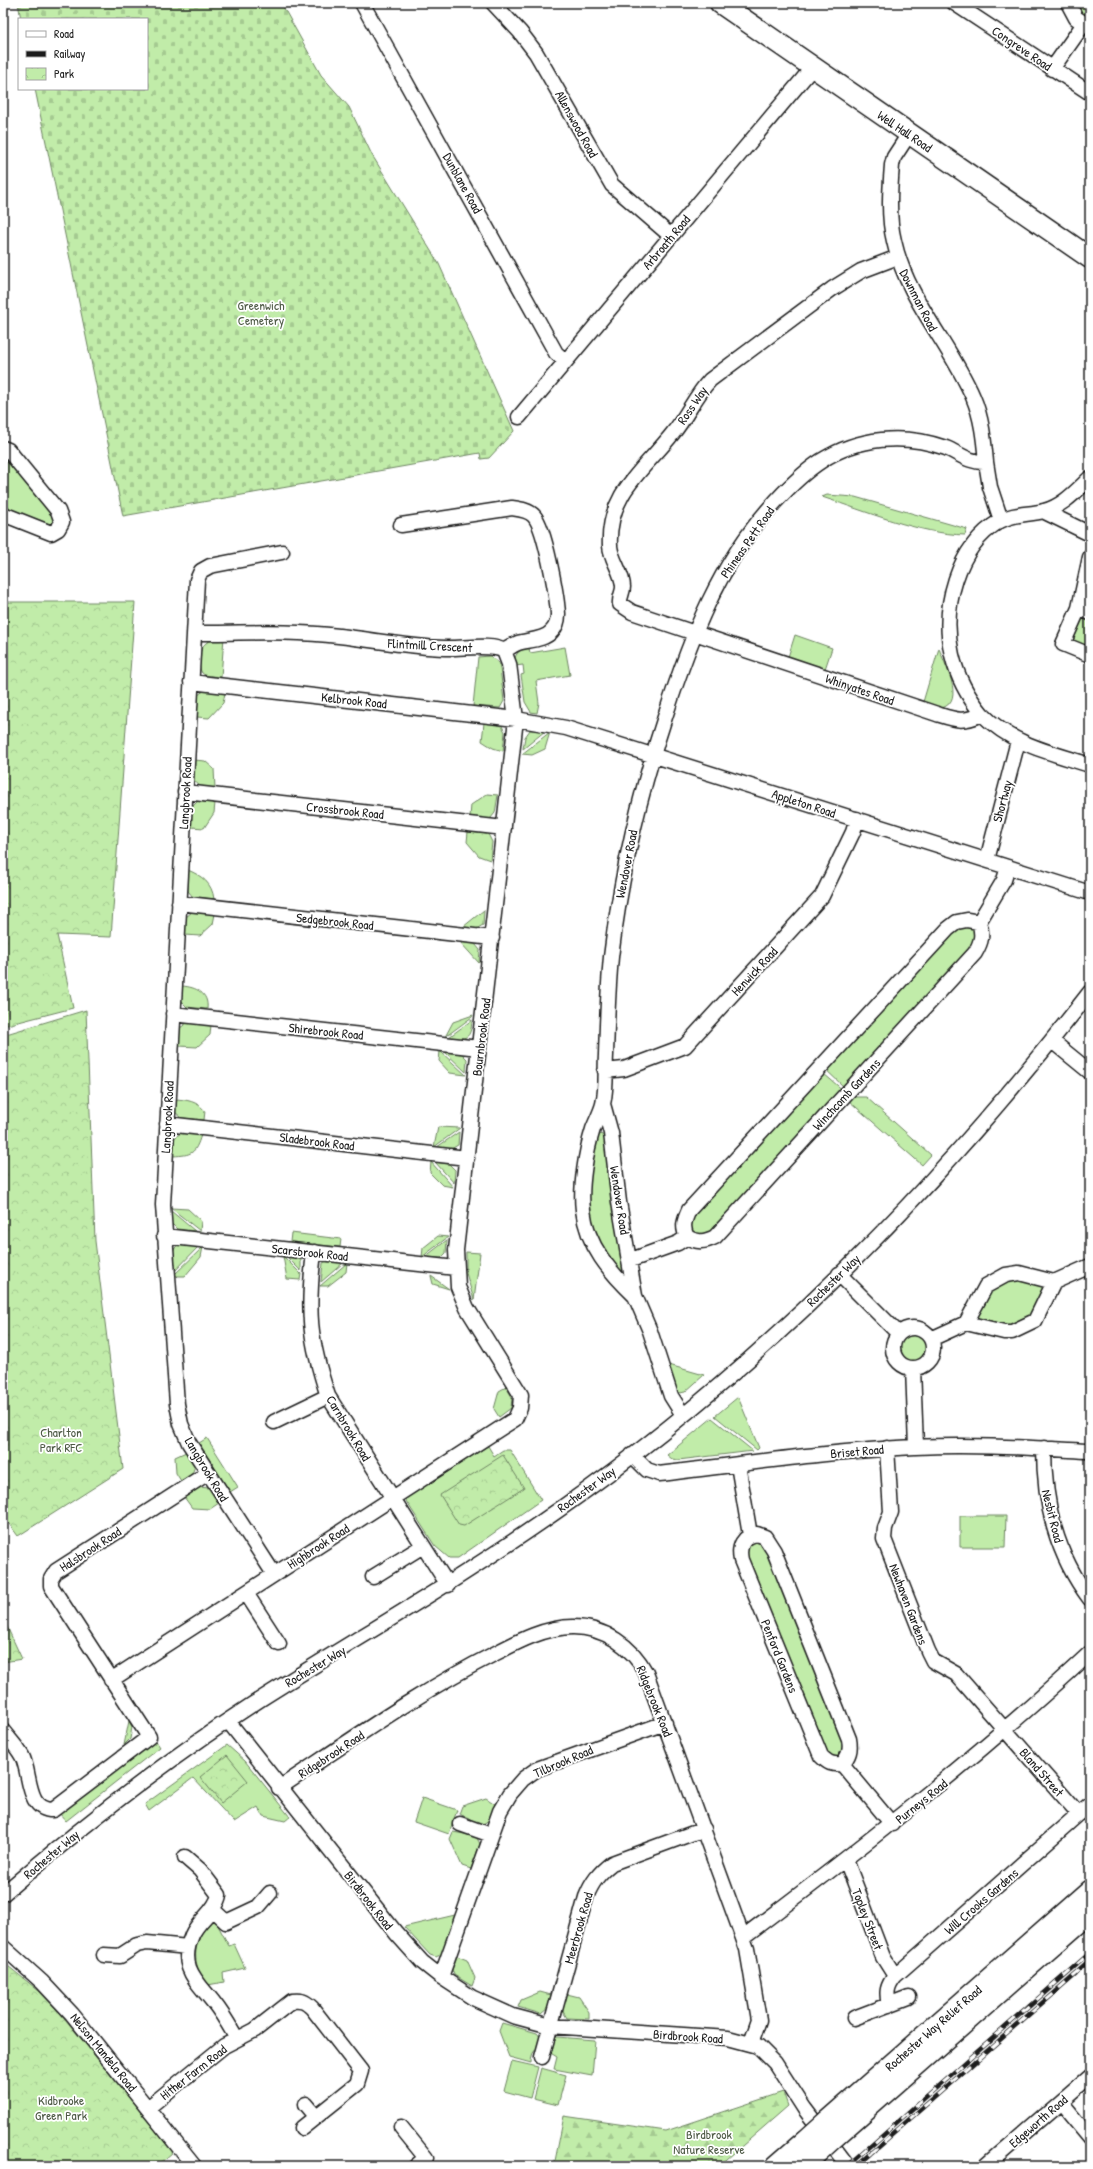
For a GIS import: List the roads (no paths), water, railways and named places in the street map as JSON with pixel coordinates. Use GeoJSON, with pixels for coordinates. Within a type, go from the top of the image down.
{"type":"FeatureCollection","features":[{"type":"Feature","properties":{"kind":"highway","name":"Well Hall Road"},"geometry":{"type":"LineString","coordinates":[[720,3],[1090,258]]}},
{"type":"Feature","properties":{"kind":"highway","name":"Rochester Way Relief Road"},"geometry":{"type":"LineString","coordinates":[[776,2166],[808,2153],[832,2128],[1090,1890]]}},
{"type":"Feature","properties":{"kind":"highway","name":"Rochester Way Relief Road"},"geometry":{"type":"LineString","coordinates":[[832,2128],[1090,1913]]}},
{"type":"Feature","properties":{"kind":"street","name":"Dunblane Road"},"geometry":{"type":"LineString","coordinates":[[362,3],[556,353],[565,361]]}},
{"type":"Feature","properties":{"kind":"street","name":"Allenswood Road"},"geometry":{"type":"LineString","coordinates":[[494,3],[520,32],[536,53],[612,185],[671,236]]}},
{"type":"Feature","properties":{"kind":"street","name":"Congreve Road"},"geometry":{"type":"LineString","coordinates":[[954,3],[1090,93]]}},
{"type":"Feature","properties":{"kind":"street"},"geometry":{"type":"LineString","coordinates":[[1052,69],[1087,26],[1076,18],[1068,3]]}},
{"type":"Feature","properties":{"kind":"street","name":"Arbroath Road"},"geometry":{"type":"LineString","coordinates":[[519,417],[813,67]]}},
{"type":"Feature","properties":{"kind":"street","name":"Downman Road"},"geometry":{"type":"LineString","coordinates":[[909,134],[894,157],[892,165],[891,224],[898,257],[914,296],[963,377],[973,398],[984,436],[986,462]]}},
{"type":"Feature","properties":{"kind":"street","name":"Ross Way"},"geometry":{"type":"LineString","coordinates":[[623,608],[619,599],[623,587],[622,580],[610,547],[614,512],[623,491],[634,476],[674,432],[700,390],[714,377],[832,289],[862,271],[898,257]]}},
{"type":"Feature","properties":{"kind":"street","name":"Phineas Pett Road"},"geometry":{"type":"LineString","coordinates":[[694,632],[724,572],[754,527],[788,489],[807,471],[821,461],[837,452],[855,445],[872,441],[904,439],[934,444],[972,461],[986,462]]}},
{"type":"Feature","properties":{"kind":"street"},"geometry":{"type":"LineString","coordinates":[[3,448],[8,450],[58,511],[62,522],[58,530],[51,533],[3,514]]}},
{"type":"Feature","properties":{"kind":"street"},"geometry":{"type":"LineString","coordinates":[[986,462],[990,487],[1001,520]]}},
{"type":"Feature","properties":{"kind":"street"},"geometry":{"type":"LineString","coordinates":[[1090,478],[1065,501],[1043,511],[1022,513],[1001,520],[986,530],[975,541],[963,562],[951,604],[949,630],[952,655],[969,696],[982,714],[1005,734],[1018,741],[1090,766]]}},
{"type":"Feature","properties":{"kind":"street"},"geometry":{"type":"LineString","coordinates":[[402,525],[512,508],[533,514],[539,523],[550,566],[558,614],[557,624],[552,632],[544,636],[516,644],[504,651]]}},
{"type":"Feature","properties":{"kind":"street"},"geometry":{"type":"LineString","coordinates":[[1043,511],[1090,534]]}},
{"type":"Feature","properties":{"kind":"street"},"geometry":{"type":"LineString","coordinates":[[194,633],[197,580],[201,571],[210,566],[282,552]]}},
{"type":"Feature","properties":{"kind":"street"},"geometry":{"type":"LineString","coordinates":[[1090,557],[1084,610],[1064,644],[1090,655]]}},
{"type":"Feature","properties":{"kind":"street","name":"Whinyates Road"},"geometry":{"type":"LineString","coordinates":[[623,608],[957,720],[970,720],[982,714]]}},
{"type":"Feature","properties":{"kind":"street","name":"Wendover Road"},"geometry":{"type":"LineString","coordinates":[[635,1296],[603,1262],[592,1243],[582,1208],[583,1182],[593,1131],[603,1104],[611,961],[617,908],[628,850],[652,755],[674,686],[694,632]]}},
{"type":"Feature","properties":{"kind":"street","name":"Flintmill Crescent"},"geometry":{"type":"LineString","coordinates":[[194,633],[339,636],[415,646],[470,648],[493,646],[500,647],[504,651]]}},
{"type":"Feature","properties":{"kind":"street","name":"Langbrook Road"},"geometry":{"type":"LineString","coordinates":[[194,633],[163,1205],[177,1404],[181,1424],[189,1443],[274,1574]]}},
{"type":"Feature","properties":{"kind":"street","name":"Bournbrook Road"},"geometry":{"type":"LineString","coordinates":[[504,651],[509,664],[516,719],[480,1048],[456,1249],[456,1268],[458,1287],[467,1308],[521,1394],[520,1408]]}},
{"type":"Feature","properties":{"kind":"street","name":"Kelbrook Road"},"geometry":{"type":"LineString","coordinates":[[191,682],[516,719]]}},
{"type":"Feature","properties":{"kind":"street","name":"Appleton Road"},"geometry":{"type":"LineString","coordinates":[[516,719],[566,728],[1090,893]]}},
{"type":"Feature","properties":{"kind":"street","name":"Shortway"},"geometry":{"type":"LineString","coordinates":[[987,860],[1018,741]]}},
{"type":"Feature","properties":{"kind":"street","name":"Crossbrook Road"},"geometry":{"type":"LineString","coordinates":[[185,792],[504,828]]}},
{"type":"Feature","properties":{"kind":"street","name":"Henwick Road"},"geometry":{"type":"LineString","coordinates":[[606,1071],[624,1069],[685,1046],[822,896],[853,832],[857,819]]}},
{"type":"Feature","properties":{"kind":"street"},"geometry":{"type":"LineString","coordinates":[[631,1260],[678,1244],[687,1237],[684,1230],[684,1221],[689,1210],[948,929],[957,922],[967,920],[979,922],[1004,880],[1008,867]]}},
{"type":"Feature","properties":{"kind":"street","name":"Sedgebrook Road"},"geometry":{"type":"LineString","coordinates":[[179,903],[492,938]]}},
{"type":"Feature","properties":{"kind":"street","name":"Winchcomb Gardens"},"geometry":{"type":"LineString","coordinates":[[687,1237],[699,1242],[706,1242],[715,1237],[975,953],[980,943],[982,933],[979,922]]}},
{"type":"Feature","properties":{"kind":"street","name":"Rochester Way"},"geometry":{"type":"LineString","coordinates":[[3,1894],[55,1850],[128,1793],[228,1721],[448,1585],[562,1508],[683,1415],[751,1357],[839,1274],[938,1173],[1052,1041],[1090,992]]}},
{"type":"Feature","properties":{"kind":"street","name":"Shirebrook Road"},"geometry":{"type":"LineString","coordinates":[[173,1014],[480,1048]]}},
{"type":"Feature","properties":{"kind":"street"},"geometry":{"type":"LineString","coordinates":[[1052,1041],[1090,1072]]}},
{"type":"Feature","properties":{"kind":"street","name":"Wendover Road"},"geometry":{"type":"LineString","coordinates":[[603,1104],[611,1133],[619,1202],[631,1260],[635,1296],[650,1331],[671,1396],[683,1415]]}},
{"type":"Feature","properties":{"kind":"street","name":"Sladebrook Road"},"geometry":{"type":"LineString","coordinates":[[167,1124],[467,1158]]}},
{"type":"Feature","properties":{"kind":"street","name":"Scarsbrook Road"},"geometry":{"type":"LineString","coordinates":[[164,1236],[456,1268]]}},
{"type":"Feature","properties":{"kind":"street","name":"Carnbrook Road"},"geometry":{"type":"LineString","coordinates":[[314,1252],[309,1306],[310,1331],[316,1361],[328,1396],[448,1585]]}},
{"type":"Feature","properties":{"kind":"street"},"geometry":{"type":"LineString","coordinates":[[931,1339],[966,1323],[986,1286],[1000,1278],[1012,1273],[1018,1273],[1054,1282],[1090,1266]]}},
{"type":"Feature","properties":{"kind":"street"},"geometry":{"type":"LineString","coordinates":[[839,1274],[898,1333]]}},
{"type":"Feature","properties":{"kind":"street"},"geometry":{"type":"LineString","coordinates":[[966,1323],[1008,1333],[1024,1326],[1037,1317],[1054,1282]]}},
{"type":"Feature","properties":{"kind":"street"},"geometry":{"type":"LineString","coordinates":[[909,1328],[922,1330],[931,1339],[932,1352],[930,1359],[919,1367],[913,1368],[900,1364],[893,1353],[892,1346],[898,1333],[909,1328]]}},
{"type":"Feature","properties":{"kind":"street"},"geometry":{"type":"LineString","coordinates":[[913,1368],[916,1447]]}},
{"type":"Feature","properties":{"kind":"street"},"geometry":{"type":"LineString","coordinates":[[274,1422],[328,1396]]}},
{"type":"Feature","properties":{"kind":"street","name":"Highbrook Road"},"geometry":{"type":"LineString","coordinates":[[111,1680],[515,1419],[520,1408]]}},
{"type":"Feature","properties":{"kind":"street","name":"Briset Road"},"geometry":{"type":"LineString","coordinates":[[632,1455],[647,1470],[659,1474],[799,1456],[887,1448],[1044,1448],[1090,1451]]}},
{"type":"Feature","properties":{"kind":"street","name":"Newhaven Gardens"},"geometry":{"type":"LineString","coordinates":[[887,1448],[891,1512],[885,1528],[884,1539],[928,1652],[933,1661],[956,1674],[1005,1730]]}},
{"type":"Feature","properties":{"kind":"street","name":"Nesbit Road"},"geometry":{"type":"LineString","coordinates":[[1044,1448],[1045,1485],[1052,1527],[1062,1552],[1076,1580],[1090,1599]]}},
{"type":"Feature","properties":{"kind":"street"},"geometry":{"type":"LineString","coordinates":[[738,1465],[750,1535],[757,1534],[765,1537],[771,1543],[849,1739],[851,1748],[848,1758],[842,1764],[892,1824]]}},
{"type":"Feature","properties":{"kind":"street","name":"Halsbrook Road"},"geometry":{"type":"LineString","coordinates":[[3,1731],[22,1756],[32,1794],[36,1801],[46,1810],[53,1810],[149,1736],[51,1586],[51,1579],[56,1571],[208,1473]]}},
{"type":"Feature","properties":{"kind":"street","name":"Penford Gardens"},"geometry":{"type":"LineString","coordinates":[[750,1535],[742,1542],[739,1552],[741,1560],[821,1756],[827,1763],[835,1765],[842,1764]]}},
{"type":"Feature","properties":{"kind":"street"},"geometry":{"type":"LineString","coordinates":[[373,1577],[423,1546]]}},
{"type":"Feature","properties":{"kind":"street"},"geometry":{"type":"LineString","coordinates":[[246,1593],[279,1644]]}},
{"type":"Feature","properties":{"kind":"street","name":"Ridgebrook Road"},"geometry":{"type":"LineString","coordinates":[[279,1788],[443,1681],[506,1648],[548,1631],[561,1628],[584,1628],[595,1630],[617,1640],[640,1662],[646,1673],[743,1937],[758,2011],[757,2029],[751,2043]]}},
{"type":"Feature","properties":{"kind":"street","name":"Purneys Road"},"geometry":{"type":"LineString","coordinates":[[743,1937],[892,1824],[1005,1730],[1090,1653]]}},
{"type":"Feature","properties":{"kind":"street","name":"Birdbrook Road"},"geometry":{"type":"LineString","coordinates":[[228,1721],[279,1788],[396,1933],[422,1962],[441,1977],[494,2009],[550,2026],[728,2038],[751,2043],[765,2050],[797,2098],[848,2166]]}},
{"type":"Feature","properties":{"kind":"street","name":"Tilbrook Road"},"geometry":{"type":"LineString","coordinates":[[441,1977],[500,1811],[510,1794],[523,1779],[537,1769],[665,1723]]}},
{"type":"Feature","properties":{"kind":"street","name":"Bland Street"},"geometry":{"type":"LineString","coordinates":[[1005,1730],[1079,1814]]}},
{"type":"Feature","properties":{"kind":"street","name":"Will Crooks Gardens"},"geometry":{"type":"LineString","coordinates":[[889,2005],[887,1995],[888,1986],[895,1976],[1090,1804]]}},
{"type":"Feature","properties":{"kind":"street"},"geometry":{"type":"LineString","coordinates":[[460,1824],[491,1835]]}},
{"type":"Feature","properties":{"kind":"street","name":"Meerbrook Road"},"geometry":{"type":"LineString","coordinates":[[550,2026],[586,1897],[592,1882],[601,1871],[612,1863],[704,1829]]}},
{"type":"Feature","properties":{"kind":"street","name":"Hither Farm Road"},"geometry":{"type":"LineString","coordinates":[[185,1856],[200,1870],[216,1889],[219,1895],[218,1902],[197,1925],[188,1947],[187,1959],[190,1972],[198,1986],[213,2002],[237,2039]]}},
{"type":"Feature","properties":{"kind":"street","name":"Topley Street"},"geometry":{"type":"LineString","coordinates":[[846,1860],[883,1957],[895,1976]]}},
{"type":"Feature","properties":{"kind":"street"},"geometry":{"type":"LineString","coordinates":[[212,1909],[226,1922],[258,1907],[270,1893]]}},
{"type":"Feature","properties":{"kind":"street"},"geometry":{"type":"LineString","coordinates":[[104,1955],[120,1956],[138,1946],[147,1943],[188,1947]]}},
{"type":"Feature","properties":{"kind":"street","name":"Nelson Mandela Road"},"geometry":{"type":"LineString","coordinates":[[3,1947],[57,1996],[149,2107],[194,2166]]}},
{"type":"Feature","properties":{"kind":"street"},"geometry":{"type":"LineString","coordinates":[[854,2018],[909,1997]]}},
{"type":"Feature","properties":{"kind":"street","name":"Hither Farm Road"},"geometry":{"type":"LineString","coordinates":[[149,2107],[187,2074],[224,2046],[271,2019],[292,2001],[299,2000],[306,2002],[312,2008],[361,2071],[357,2084],[302,2128]]}},
{"type":"Feature","properties":{"kind":"street"},"geometry":{"type":"LineString","coordinates":[[542,2057],[550,2026]]}},
{"type":"Feature","properties":{"kind":"street","name":"Edgeworth Road"},"geometry":{"type":"LineString","coordinates":[[986,2166],[1090,2076]]}},
{"type":"Feature","properties":{"kind":"street"},"geometry":{"type":"LineString","coordinates":[[1060,2102],[1090,2138]]}},
{"type":"Feature","properties":{"kind":"street"},"geometry":{"type":"LineString","coordinates":[[306,2104],[316,2116]]}},
{"type":"Feature","properties":{"kind":"street"},"geometry":{"type":"LineString","coordinates":[[401,2127],[426,2158],[416,2166]]}},
{"type":"Feature","properties":{"kind":"railway"},"geometry":{"type":"LineString","coordinates":[[847,2166],[1090,1953]]}},
{"type":"Feature","properties":{"kind":"railway"},"geometry":{"type":"LineString","coordinates":[[856,2166],[1090,1961]]}},
{"type":"Feature","properties":{"kind":"park label","name":"Greenwich Cemetery"},"geometry":{"type":"Point","coordinates":[261,312]}},
{"type":"Feature","properties":{"kind":"park label","name":"Charlton Park RFC"},"geometry":{"type":"Point","coordinates":[61,1440]}},
{"type":"Feature","properties":{"kind":"park label","name":"Kidbrooke Green Park"},"geometry":{"type":"Point","coordinates":[61,2108]}},
{"type":"Feature","properties":{"kind":"park label","name":"Birdbrook Nature Reserve"},"geometry":{"type":"Point","coordinates":[709,2142]}}]}
